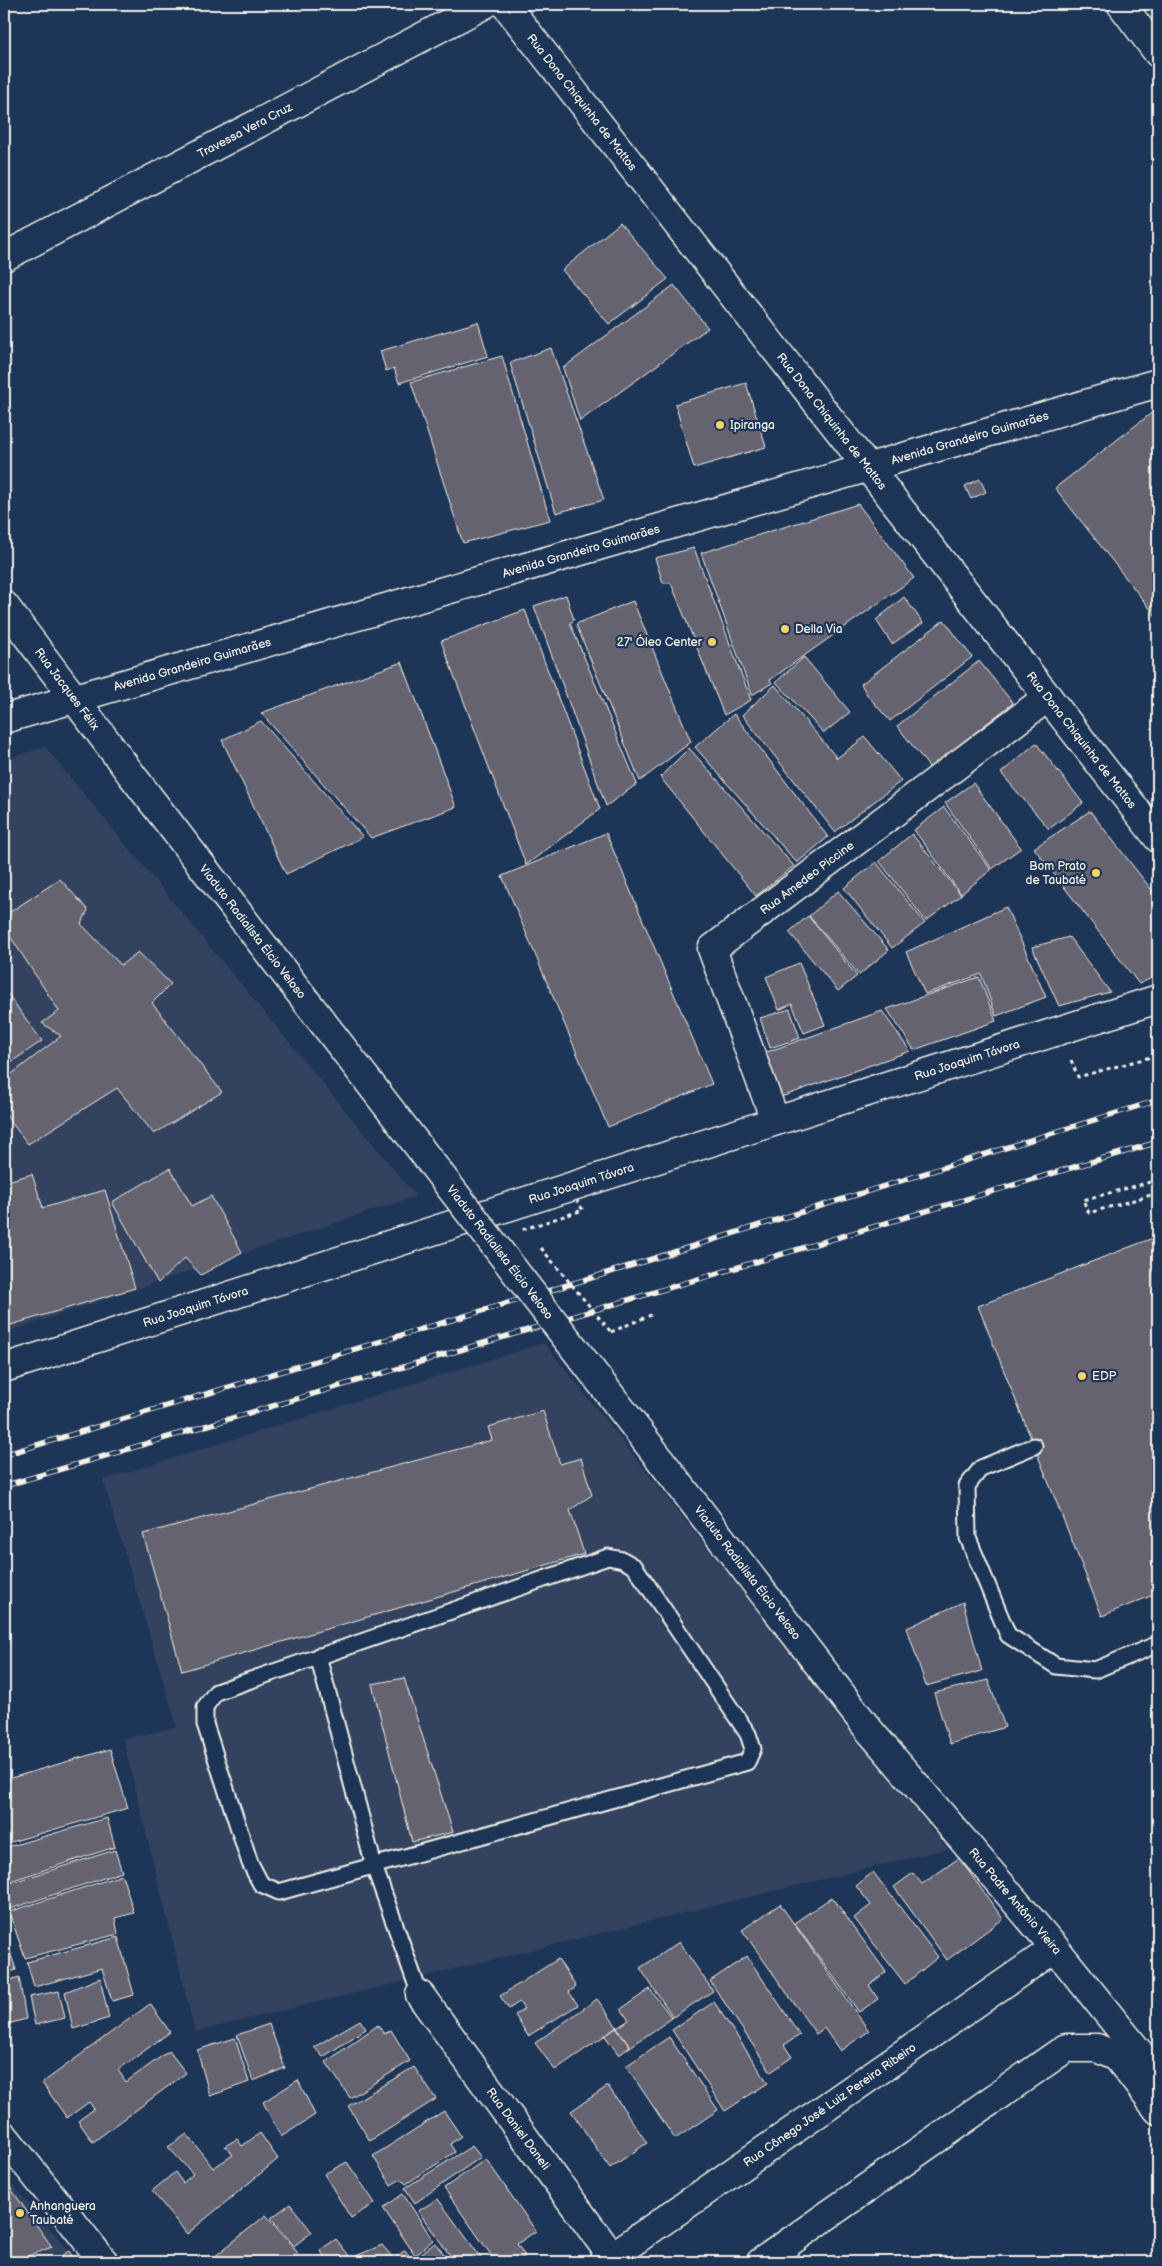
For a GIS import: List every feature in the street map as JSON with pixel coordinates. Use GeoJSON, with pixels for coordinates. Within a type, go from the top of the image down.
{"type":"FeatureCollection","features":[{"type":"Feature","properties":{"kind":"main road","name":"Travessa Vera Cruz"},"geometry":{"type":"LineString","coordinates":[[4,257],[485,4]]}},
{"type":"Feature","properties":{"kind":"main road","name":"Rua Dona Chiquinha de Mattos"},"geometry":{"type":"LineString","coordinates":[[505,4],[1158,838]]}},
{"type":"Feature","properties":{"kind":"main road"},"geometry":{"type":"LineString","coordinates":[[1121,4],[1158,53]]}},
{"type":"Feature","properties":{"kind":"main road","name":"Avenida Grandeiro Guimarães"},"geometry":{"type":"LineString","coordinates":[[4,719],[74,697],[1158,383]]}},
{"type":"Feature","properties":{"kind":"main road","name":"Rua Jacques Félix"},"geometry":{"type":"LineString","coordinates":[[4,605],[131,774]]}},
{"type":"Feature","properties":{"kind":"main road","name":"Rua Amedeo Piccine"},"geometry":{"type":"LineString","coordinates":[[775,1120],[712,949],[1048,697]]}},
{"type":"Feature","properties":{"kind":"main road","name":"Viaduto Radialista Élcio Veloso"},"geometry":{"type":"LineString","coordinates":[[131,774],[869,1730]]}},
{"type":"Feature","properties":{"kind":"main road","name":"Rua Joaquim Távora"},"geometry":{"type":"LineString","coordinates":[[4,1368],[1158,998]]}},
{"type":"Feature","properties":{"kind":"main road","name":"Rua Padre Antônio Vieira"},"geometry":{"type":"LineString","coordinates":[[869,1730],[1055,1948],[1158,2076]]}},
{"type":"Feature","properties":{"kind":"main road","name":"Rua Cônego José Luiz Pereira Ribeiro"},"geometry":{"type":"LineString","coordinates":[[611,2260],[1055,1948]]}},
{"type":"Feature","properties":{"kind":"main road","name":"Rua Daniel Daneli"},"geometry":{"type":"LineString","coordinates":[[420,1995],[611,2260]]}},
{"type":"Feature","properties":{"kind":"main road"},"geometry":{"type":"LineString","coordinates":[[761,2262],[1066,2048],[1097,2048],[1117,2057],[1158,2110]]}},
{"type":"Feature","properties":{"kind":"main road"},"geometry":{"type":"LineString","coordinates":[[4,2136],[104,2262]]}},
{"type":"Feature","properties":{"kind":"lane"},"geometry":{"type":"LineString","coordinates":[[1034,1446],[981,1468],[967,1486],[968,1538],[1008,1635],[1056,1666],[1094,1670],[1158,1644]]}},
{"type":"Feature","properties":{"kind":"lane"},"geometry":{"type":"LineString","coordinates":[[608,1557],[623,1560],[635,1567],[748,1734],[753,1749],[747,1762],[374,1866],[279,1892],[261,1884],[250,1863],[205,1724],[205,1707],[216,1692],[608,1557]]}},
{"type":"Feature","properties":{"kind":"lane"},"geometry":{"type":"LineString","coordinates":[[318,1656],[374,1866],[420,1995]]}},
{"type":"Feature","properties":{"kind":"path"},"geometry":{"type":"LineString","coordinates":[[1078,1077],[1158,1055]]}},
{"type":"Feature","properties":{"kind":"path"},"geometry":{"type":"LineString","coordinates":[[1158,1180],[1083,1200],[1089,1213],[1158,1193]]}},
{"type":"Feature","properties":{"kind":"path"},"geometry":{"type":"LineString","coordinates":[[530,1236],[524,1229],[583,1210],[577,1201]]}},
{"type":"Feature","properties":{"kind":"path"},"geometry":{"type":"LineString","coordinates":[[537,1244],[611,1332],[651,1315]]}},
{"type":"Feature","properties":{"kind":"shaded area"},"geometry":{"type":"Polygon","coordinates":[[[45,747],[416,1196],[4,1333],[4,760],[45,747]]]}},
{"type":"Feature","properties":{"kind":"shaded area"},"geometry":{"type":"Polygon","coordinates":[[[544,1343],[947,1849],[195,2032],[123,1739],[177,1727],[103,1480],[544,1343]]]}},
{"type":"Feature","properties":{"kind":"shaded area","name":"Anhanguera Taubaté"},"geometry":{"type":"Polygon","coordinates":[[[4,2175],[69,2251],[42,2262],[4,2262],[4,2175]]]}},
{"type":"Feature","properties":{"kind":"building"},"geometry":{"type":"Polygon","coordinates":[[[620,223],[668,279],[609,324],[562,270],[620,223]]]}},
{"type":"Feature","properties":{"kind":"building"},"geometry":{"type":"Polygon","coordinates":[[[674,285],[708,328],[580,421],[563,368],[674,285]]]}},
{"type":"Feature","properties":{"kind":"building"},"geometry":{"type":"Polygon","coordinates":[[[478,322],[488,356],[399,383],[394,368],[386,371],[380,351],[478,322]]]}},
{"type":"Feature","properties":{"kind":"building"},"geometry":{"type":"Polygon","coordinates":[[[551,348],[604,500],[556,513],[510,363],[551,348]]]}},
{"type":"Feature","properties":{"kind":"building"},"geometry":{"type":"Polygon","coordinates":[[[502,356],[550,520],[463,543],[411,382],[502,356]]]}},
{"type":"Feature","properties":{"kind":"building","name":"Ipiranga"},"geometry":{"type":"Polygon","coordinates":[[[746,383],[766,447],[694,468],[675,404],[746,383]]]}},
{"type":"Feature","properties":{"kind":"building"},"geometry":{"type":"Polygon","coordinates":[[[1158,408],[1158,619],[1055,488],[1158,408]]]}},
{"type":"Feature","properties":{"kind":"building"},"geometry":{"type":"Polygon","coordinates":[[[980,479],[986,492],[971,499],[965,486],[980,479]]]}},
{"type":"Feature","properties":{"kind":"building","name":"Della Via"},"geometry":{"type":"Polygon","coordinates":[[[858,504],[914,578],[770,680],[772,683],[752,695],[701,553],[858,504]]]}},
{"type":"Feature","properties":{"kind":"building","name":"27' Óleo Center"},"geometry":{"type":"Polygon","coordinates":[[[694,548],[751,700],[724,715],[671,583],[663,583],[655,558],[694,548]]]}},
{"type":"Feature","properties":{"kind":"building"},"geometry":{"type":"Polygon","coordinates":[[[566,595],[574,620],[570,623],[637,784],[606,806],[534,606],[566,595]]]}},
{"type":"Feature","properties":{"kind":"building"},"geometry":{"type":"Polygon","coordinates":[[[904,597],[923,623],[892,644],[876,620],[904,597]]]}},
{"type":"Feature","properties":{"kind":"building"},"geometry":{"type":"Polygon","coordinates":[[[633,601],[691,742],[640,781],[576,624],[633,601]]]}},
{"type":"Feature","properties":{"kind":"building"},"geometry":{"type":"Polygon","coordinates":[[[525,610],[600,809],[526,865],[441,641],[525,610]]]}},
{"type":"Feature","properties":{"kind":"building"},"geometry":{"type":"Polygon","coordinates":[[[944,620],[972,657],[890,721],[868,696],[861,684],[944,620]]]}},
{"type":"Feature","properties":{"kind":"building"},"geometry":{"type":"Polygon","coordinates":[[[804,657],[850,712],[824,733],[776,682],[804,657]]]}},
{"type":"Feature","properties":{"kind":"building"},"geometry":{"type":"Polygon","coordinates":[[[979,661],[1013,703],[930,768],[897,726],[979,661]]]}},
{"type":"Feature","properties":{"kind":"building"},"geometry":{"type":"Polygon","coordinates":[[[402,662],[456,807],[371,838],[261,713],[402,662]]]}},
{"type":"Feature","properties":{"kind":"building"},"geometry":{"type":"Polygon","coordinates":[[[775,685],[837,758],[865,737],[901,781],[835,832],[742,715],[775,685]]]}},
{"type":"Feature","properties":{"kind":"building"},"geometry":{"type":"Polygon","coordinates":[[[734,714],[828,837],[797,863],[695,747],[734,714]]]}},
{"type":"Feature","properties":{"kind":"building"},"geometry":{"type":"Polygon","coordinates":[[[261,721],[363,837],[286,874],[222,740],[261,721]]]}},
{"type":"Feature","properties":{"kind":"building"},"geometry":{"type":"Polygon","coordinates":[[[1036,743],[1083,803],[1049,829],[1001,773],[1036,743]]]}},
{"type":"Feature","properties":{"kind":"building"},"geometry":{"type":"Polygon","coordinates":[[[689,748],[794,866],[756,896],[660,777],[689,748]]]}},
{"type":"Feature","properties":{"kind":"building"},"geometry":{"type":"Polygon","coordinates":[[[973,783],[1021,848],[992,869],[945,803],[973,783]]]}},
{"type":"Feature","properties":{"kind":"building"},"geometry":{"type":"Polygon","coordinates":[[[944,807],[991,870],[961,894],[914,830],[944,807]]]}},
{"type":"Feature","properties":{"kind":"building","name":"Bom Prato de Taubaté"},"geometry":{"type":"Polygon","coordinates":[[[1090,811],[1158,898],[1158,975],[1139,984],[1034,848],[1090,811]]]}},
{"type":"Feature","properties":{"kind":"building"},"geometry":{"type":"Polygon","coordinates":[[[606,833],[712,1084],[608,1127],[502,876],[606,833]]]}},
{"type":"Feature","properties":{"kind":"building"},"geometry":{"type":"Polygon","coordinates":[[[912,834],[961,895],[926,921],[879,861],[912,834]]]}},
{"type":"Feature","properties":{"kind":"building"},"geometry":{"type":"Polygon","coordinates":[[[876,862],[925,923],[892,948],[844,888],[876,862]]]}},
{"type":"Feature","properties":{"kind":"building"},"geometry":{"type":"Polygon","coordinates":[[[60,879],[88,910],[81,924],[121,965],[138,952],[171,984],[152,1003],[222,1092],[154,1134],[117,1088],[28,1144],[4,1113],[4,1080],[61,1036],[42,1023],[59,1011],[4,927],[4,916],[60,879]]]}},
{"type":"Feature","properties":{"kind":"building"},"geometry":{"type":"Polygon","coordinates":[[[838,891],[889,950],[859,975],[809,916],[838,891]]]}},
{"type":"Feature","properties":{"kind":"building"},"geometry":{"type":"Polygon","coordinates":[[[1006,907],[1046,997],[996,1016],[981,974],[925,994],[906,952],[1006,907]]]}},
{"type":"Feature","properties":{"kind":"building"},"geometry":{"type":"Polygon","coordinates":[[[808,916],[857,976],[838,991],[789,932],[808,916]]]}},
{"type":"Feature","properties":{"kind":"building"},"geometry":{"type":"Polygon","coordinates":[[[1069,937],[1110,992],[1059,1006],[1032,947],[1069,937]]]}},
{"type":"Feature","properties":{"kind":"building"},"geometry":{"type":"Polygon","coordinates":[[[799,963],[825,1025],[804,1033],[792,1004],[779,1010],[766,977],[799,963]]]}},
{"type":"Feature","properties":{"kind":"building"},"geometry":{"type":"Polygon","coordinates":[[[979,977],[996,1021],[914,1050],[887,1009],[979,977]]]}},
{"type":"Feature","properties":{"kind":"building"},"geometry":{"type":"Polygon","coordinates":[[[4,989],[42,1041],[4,1067],[4,989]]]}},
{"type":"Feature","properties":{"kind":"building"},"geometry":{"type":"Polygon","coordinates":[[[790,1009],[800,1038],[770,1048],[760,1018],[790,1009]]]}},
{"type":"Feature","properties":{"kind":"building"},"geometry":{"type":"Polygon","coordinates":[[[882,1011],[910,1051],[781,1097],[764,1053],[882,1011]]]}},
{"type":"Feature","properties":{"kind":"building"},"geometry":{"type":"Polygon","coordinates":[[[170,1168],[192,1206],[211,1196],[242,1252],[201,1275],[185,1258],[158,1283],[112,1202],[170,1168]]]}},
{"type":"Feature","properties":{"kind":"building"},"geometry":{"type":"Polygon","coordinates":[[[32,1174],[43,1208],[105,1190],[135,1288],[4,1327],[4,1182],[32,1174]]]}},
{"type":"Feature","properties":{"kind":"building","name":"EDP"},"geometry":{"type":"Polygon","coordinates":[[[1158,1236],[1158,1593],[1102,1616],[978,1306],[1158,1236]]]}},
{"type":"Feature","properties":{"kind":"building"},"geometry":{"type":"Polygon","coordinates":[[[543,1411],[560,1464],[581,1458],[592,1495],[570,1510],[584,1554],[182,1671],[143,1534],[492,1440],[488,1427],[543,1411]]]}},
{"type":"Feature","properties":{"kind":"building"},"geometry":{"type":"Polygon","coordinates":[[[963,1602],[982,1671],[926,1686],[907,1628],[963,1602]]]}},
{"type":"Feature","properties":{"kind":"building"},"geometry":{"type":"Polygon","coordinates":[[[404,1678],[453,1832],[412,1842],[372,1684],[404,1678]]]}},
{"type":"Feature","properties":{"kind":"building"},"geometry":{"type":"Polygon","coordinates":[[[988,1680],[1005,1727],[950,1744],[934,1693],[988,1680]]]}},
{"type":"Feature","properties":{"kind":"building"},"geometry":{"type":"Polygon","coordinates":[[[110,1749],[128,1808],[4,1844],[4,1780],[110,1749]]]}},
{"type":"Feature","properties":{"kind":"building"},"geometry":{"type":"Polygon","coordinates":[[[107,1818],[115,1847],[4,1883],[4,1848],[107,1818]]]}},
{"type":"Feature","properties":{"kind":"building"},"geometry":{"type":"Polygon","coordinates":[[[115,1850],[122,1872],[7,1910],[4,1901],[4,1885],[115,1850]]]}},
{"type":"Feature","properties":{"kind":"building"},"geometry":{"type":"Polygon","coordinates":[[[959,1858],[1003,1919],[947,1960],[894,1887],[913,1873],[922,1884],[959,1858]]]}},
{"type":"Feature","properties":{"kind":"building"},"geometry":{"type":"Polygon","coordinates":[[[873,1872],[938,1957],[905,1984],[854,1918],[871,1905],[856,1886],[873,1872]]]}},
{"type":"Feature","properties":{"kind":"building"},"geometry":{"type":"Polygon","coordinates":[[[122,1875],[134,1913],[115,1918],[118,1934],[25,1958],[9,1912],[122,1875]]]}},
{"type":"Feature","properties":{"kind":"building"},"geometry":{"type":"Polygon","coordinates":[[[832,1897],[886,1972],[869,1985],[878,1999],[859,2012],[794,1923],[832,1897]]]}},
{"type":"Feature","properties":{"kind":"building"},"geometry":{"type":"Polygon","coordinates":[[[780,1904],[869,2031],[840,2051],[824,2028],[816,2034],[742,1930],[780,1904]]]}},
{"type":"Feature","properties":{"kind":"building"},"geometry":{"type":"Polygon","coordinates":[[[4,1934],[16,1970],[4,1974],[4,1934]]]}},
{"type":"Feature","properties":{"kind":"building"},"geometry":{"type":"Polygon","coordinates":[[[118,1937],[134,1995],[112,2001],[102,1968],[34,1987],[27,1962],[118,1937]]]}},
{"type":"Feature","properties":{"kind":"building"},"geometry":{"type":"Polygon","coordinates":[[[679,1942],[713,1991],[673,2017],[640,1968],[679,1942]]]}},
{"type":"Feature","properties":{"kind":"building"},"geometry":{"type":"Polygon","coordinates":[[[747,1956],[800,2035],[784,2045],[792,2057],[771,2072],[710,1981],[747,1956]]]}},
{"type":"Feature","properties":{"kind":"building"},"geometry":{"type":"Polygon","coordinates":[[[558,1959],[576,1987],[569,1992],[578,2005],[528,2036],[515,2015],[524,2009],[519,2002],[509,2009],[500,1996],[558,1959]]]}},
{"type":"Feature","properties":{"kind":"building"},"geometry":{"type":"Polygon","coordinates":[[[19,1977],[26,2019],[4,2025],[4,1982],[19,1977]]]}},
{"type":"Feature","properties":{"kind":"building"},"geometry":{"type":"Polygon","coordinates":[[[100,1978],[109,2018],[73,2029],[65,1992],[100,1978]]]}},
{"type":"Feature","properties":{"kind":"building"},"geometry":{"type":"Polygon","coordinates":[[[650,1989],[672,2018],[630,2047],[617,2028],[629,2020],[621,2009],[650,1989]]]}},
{"type":"Feature","properties":{"kind":"building"},"geometry":{"type":"Polygon","coordinates":[[[59,1991],[65,2018],[35,2025],[29,1997],[59,1991]]]}},
{"type":"Feature","properties":{"kind":"building"},"geometry":{"type":"Polygon","coordinates":[[[597,1999],[617,2027],[555,2070],[535,2043],[597,1999]]]}},
{"type":"Feature","properties":{"kind":"building"},"geometry":{"type":"Polygon","coordinates":[[[714,2002],[768,2083],[725,2111],[672,2030],[714,2002]]]}},
{"type":"Feature","properties":{"kind":"building"},"geometry":{"type":"Polygon","coordinates":[[[150,2004],[170,2032],[118,2070],[126,2082],[169,2051],[186,2073],[93,2142],[78,2121],[94,2109],[89,2102],[67,2118],[42,2083],[150,2004]]]}},
{"type":"Feature","properties":{"kind":"building"},"geometry":{"type":"Polygon","coordinates":[[[360,2020],[366,2029],[323,2057],[314,2047],[360,2020]]]}},
{"type":"Feature","properties":{"kind":"building"},"geometry":{"type":"Polygon","coordinates":[[[269,2024],[285,2068],[253,2081],[237,2035],[269,2024]]]}},
{"type":"Feature","properties":{"kind":"building"},"geometry":{"type":"Polygon","coordinates":[[[378,2025],[384,2034],[391,2030],[410,2061],[350,2098],[326,2062],[378,2025]]]}},
{"type":"Feature","properties":{"kind":"building"},"geometry":{"type":"Polygon","coordinates":[[[616,2028],[630,2047],[619,2055],[605,2036],[616,2028]]]}},
{"type":"Feature","properties":{"kind":"building"},"geometry":{"type":"Polygon","coordinates":[[[669,2037],[718,2110],[675,2139],[626,2066],[669,2037]]]}},
{"type":"Feature","properties":{"kind":"building"},"geometry":{"type":"Polygon","coordinates":[[[235,2038],[249,2082],[210,2096],[197,2050],[235,2038]]]}},
{"type":"Feature","properties":{"kind":"building"},"geometry":{"type":"Polygon","coordinates":[[[414,2067],[436,2099],[370,2141],[348,2106],[414,2067]]]}},
{"type":"Feature","properties":{"kind":"building"},"geometry":{"type":"Polygon","coordinates":[[[298,2080],[315,2115],[281,2137],[263,2102],[298,2080]]]}},
{"type":"Feature","properties":{"kind":"building"},"geometry":{"type":"Polygon","coordinates":[[[608,2086],[647,2143],[610,2168],[571,2111],[608,2086]]]}},
{"type":"Feature","properties":{"kind":"building"},"geometry":{"type":"Polygon","coordinates":[[[444,2111],[461,2136],[450,2144],[455,2152],[406,2184],[401,2179],[391,2185],[373,2156],[444,2111]]]}},
{"type":"Feature","properties":{"kind":"building"},"geometry":{"type":"Polygon","coordinates":[[[260,2133],[278,2159],[187,2234],[152,2191],[175,2172],[183,2183],[193,2174],[168,2147],[187,2134],[213,2168],[233,2155],[225,2146],[237,2139],[242,2146],[260,2133]]]}},
{"type":"Feature","properties":{"kind":"building"},"geometry":{"type":"Polygon","coordinates":[[[472,2146],[481,2157],[415,2203],[405,2188],[472,2146]]]}},
{"type":"Feature","properties":{"kind":"building"},"geometry":{"type":"Polygon","coordinates":[[[486,2159],[536,2231],[517,2244],[525,2256],[517,2262],[496,2262],[444,2188],[486,2159]]]}},
{"type":"Feature","properties":{"kind":"building"},"geometry":{"type":"Polygon","coordinates":[[[347,2162],[375,2203],[351,2218],[324,2174],[347,2162]]]}},
{"type":"Feature","properties":{"kind":"building","name":"Anhanguera Taubaté"},"geometry":{"type":"Polygon","coordinates":[[[4,2179],[52,2247],[12,2262],[4,2262],[4,2179]]]}},
{"type":"Feature","properties":{"kind":"building"},"geometry":{"type":"Polygon","coordinates":[[[403,2194],[433,2240],[415,2255],[383,2208],[403,2194]]]}},
{"type":"Feature","properties":{"kind":"building"},"geometry":{"type":"Polygon","coordinates":[[[438,2199],[484,2262],[455,2262],[418,2211],[438,2199]]]}},
{"type":"Feature","properties":{"kind":"building"},"geometry":{"type":"Polygon","coordinates":[[[290,2204],[312,2232],[294,2246],[271,2218],[290,2204]]]}},
{"type":"Feature","properties":{"kind":"building"},"geometry":{"type":"Polygon","coordinates":[[[266,2215],[298,2253],[286,2262],[208,2262],[266,2215]]]}},
{"type":"Feature","properties":{"kind":"building"},"geometry":{"type":"Polygon","coordinates":[[[336,2239],[354,2262],[328,2262],[320,2250],[336,2239]]]}},
{"type":"Feature","properties":{"kind":"building"},"geometry":{"type":"Polygon","coordinates":[[[435,2243],[450,2262],[417,2262],[414,2259],[435,2243]]]}},
{"type":"Feature","properties":{"kind":"building"},"geometry":{"type":"Polygon","coordinates":[[[382,2245],[394,2259],[405,2250],[414,2262],[361,2262],[356,2256],[382,2245]]]}},
{"type":"Feature","properties":{"kind":"building"},"geometry":{"type":"Polygon","coordinates":[[[69,2251],[76,2262],[52,2262],[69,2251]]]}},
{"type":"Feature","properties":{"kind":"railway"},"geometry":{"type":"LineString","coordinates":[[4,1455],[604,1274],[1158,1100]]}},
{"type":"Feature","properties":{"kind":"railway"},"geometry":{"type":"LineString","coordinates":[[4,1486],[1158,1142]]}},
{"type":"Feature","properties":{"kind":"place","name":"Ipiranga"},"geometry":{"type":"Point","coordinates":[720,425]}},
{"type":"Feature","properties":{"kind":"place","name":"Della Via"},"geometry":{"type":"Point","coordinates":[785,629]}},
{"type":"Feature","properties":{"kind":"place","name":"27' Óleo Center"},"geometry":{"type":"Point","coordinates":[712,642]}},
{"type":"Feature","properties":{"kind":"place","name":"Bom Prato de Taubaté"},"geometry":{"type":"Point","coordinates":[1096,873]}},
{"type":"Feature","properties":{"kind":"place","name":"EDP"},"geometry":{"type":"Point","coordinates":[1082,1376]}},
{"type":"Feature","properties":{"kind":"place","name":"Anhanguera Taubaté"},"geometry":{"type":"Point","coordinates":[20,2213]}}]}
